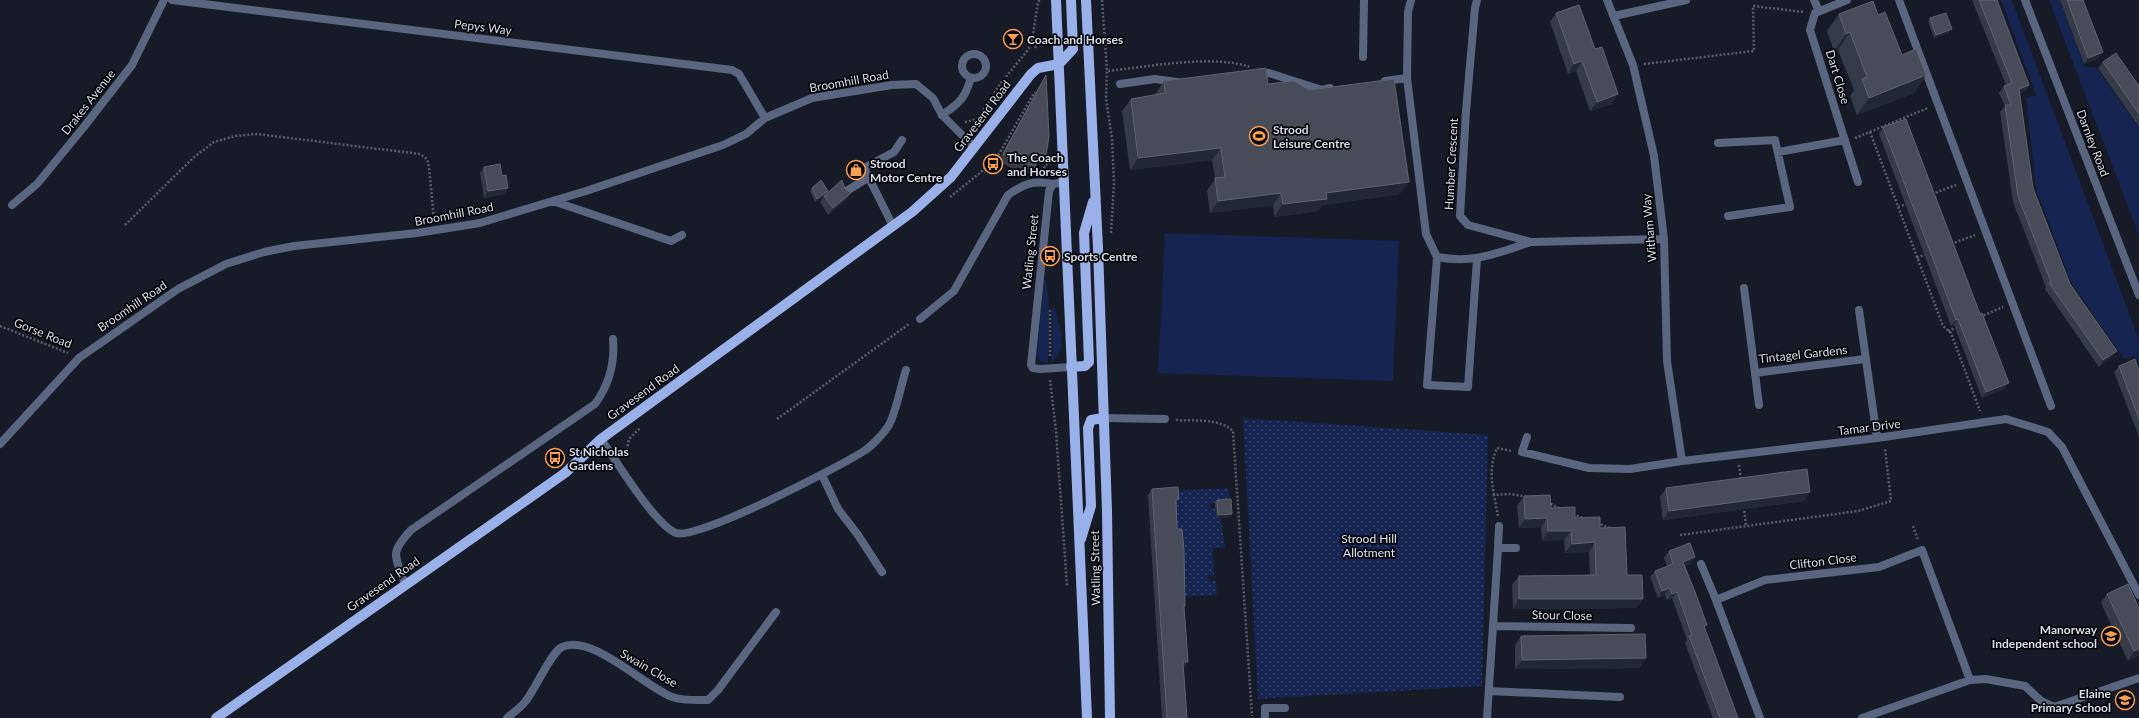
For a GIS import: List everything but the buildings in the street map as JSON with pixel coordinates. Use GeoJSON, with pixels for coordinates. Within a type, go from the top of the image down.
{"type":"FeatureCollection","features":[{"type":"Feature","properties":{"kind":"main road","name":"Watling Street"},"geometry":{"type":"LineString","coordinates":[[1056,0],[1087,718]]}},
{"type":"Feature","properties":{"kind":"main road"},"geometry":{"type":"LineString","coordinates":[[1059,64],[1073,49],[1071,0]]}},
{"type":"Feature","properties":{"kind":"main road","name":"Watling Street"},"geometry":{"type":"LineString","coordinates":[[1086,0],[1107,511],[1110,718]]}},
{"type":"Feature","properties":{"kind":"main road","name":"Gravesend Road"},"geometry":{"type":"LineString","coordinates":[[216,718],[565,473],[601,438],[893,226],[952,177],[1031,74],[1038,68],[1059,64]]}},
{"type":"Feature","properties":{"kind":"main road","name":"Watling Street"},"geometry":{"type":"LineString","coordinates":[[1071,367],[1085,366],[1089,362],[1084,233],[1095,195]]}},
{"type":"Feature","properties":{"kind":"main road","name":"Watling Street"},"geometry":{"type":"LineString","coordinates":[[1079,544],[1090,506],[1088,428],[1091,420],[1103,418]]}},
{"type":"Feature","properties":{"kind":"street","name":"Drakes Avenue"},"geometry":{"type":"LineString","coordinates":[[12,205],[37,184],[132,65],[164,0]]}},
{"type":"Feature","properties":{"kind":"street","name":"Pepys Way"},"geometry":{"type":"LineString","coordinates":[[172,0],[732,70],[739,74],[765,118]]}},
{"type":"Feature","properties":{"kind":"street"},"geometry":{"type":"LineString","coordinates":[[1364,0],[1364,57]]}},
{"type":"Feature","properties":{"kind":"street"},"geometry":{"type":"LineString","coordinates":[[1411,0],[1408,12],[1407,78],[1426,234],[1437,257],[1427,384],[1468,387],[1477,259]]}},
{"type":"Feature","properties":{"kind":"street","name":"Humber Crescent"},"geometry":{"type":"LineString","coordinates":[[1477,0],[1475,8],[1466,111],[1460,216],[1468,225],[1531,242],[1664,239]]}},
{"type":"Feature","properties":{"kind":"street","name":"Witham Way"},"geometry":{"type":"LineString","coordinates":[[1607,0],[1633,65],[1654,156],[1664,239],[1668,361],[1682,461]]}},
{"type":"Feature","properties":{"kind":"street"},"geometry":{"type":"LineString","coordinates":[[1614,16],[1686,0]]}},
{"type":"Feature","properties":{"kind":"street"},"geometry":{"type":"LineString","coordinates":[[1814,0],[1817,12],[1847,0]]}},
{"type":"Feature","properties":{"kind":"street"},"geometry":{"type":"LineString","coordinates":[[1899,0],[2051,406]]}},
{"type":"Feature","properties":{"kind":"street","name":"Darnley Road"},"geometry":{"type":"LineString","coordinates":[[2025,0],[2139,295]]}},
{"type":"Feature","properties":{"kind":"street","name":"Dart Close"},"geometry":{"type":"LineString","coordinates":[[1817,12],[1810,30],[1858,182]]}},
{"type":"Feature","properties":{"kind":"street"},"geometry":{"type":"LineString","coordinates":[[1247,76],[1269,74],[1322,90],[1337,87]]}},
{"type":"Feature","properties":{"kind":"street"},"geometry":{"type":"LineString","coordinates":[[942,115],[951,109],[966,94],[971,78]]}},
{"type":"Feature","properties":{"kind":"street"},"geometry":{"type":"LineString","coordinates":[[1376,82],[1407,78]]}},
{"type":"Feature","properties":{"kind":"street"},"geometry":{"type":"LineString","coordinates":[[1120,84],[1155,79],[1180,83],[1187,82]]}},
{"type":"Feature","properties":{"kind":"street","name":"Broomhill Road"},"geometry":{"type":"LineString","coordinates":[[0,444],[79,358],[166,297],[196,278],[226,264],[264,252],[303,244],[435,230],[480,223],[553,201],[723,145],[746,134],[765,118],[812,98],[892,85],[916,84],[933,98],[942,115],[975,148]]}},
{"type":"Feature","properties":{"kind":"street"},"geometry":{"type":"LineString","coordinates":[[893,226],[864,168],[894,152],[902,140]]}},
{"type":"Feature","properties":{"kind":"street"},"geometry":{"type":"LineString","coordinates":[[1718,143],[1776,140],[1790,207],[1728,216]]}},
{"type":"Feature","properties":{"kind":"street"},"geometry":{"type":"LineString","coordinates":[[1778,152],[1845,141]]}},
{"type":"Feature","properties":{"kind":"street"},"geometry":{"type":"LineString","coordinates":[[845,192],[869,177]]}},
{"type":"Feature","properties":{"kind":"street"},"geometry":{"type":"LineString","coordinates":[[920,319],[954,291],[1008,196],[1016,188],[1024,185],[1040,183],[1053,184],[1065,182]]}},
{"type":"Feature","properties":{"kind":"street","name":"Watling Street"},"geometry":{"type":"LineString","coordinates":[[1053,184],[1049,191],[1031,364],[1036,369],[1071,367]]}},
{"type":"Feature","properties":{"kind":"street"},"geometry":{"type":"LineString","coordinates":[[553,201],[671,241],[682,235]]}},
{"type":"Feature","properties":{"kind":"street"},"geometry":{"type":"LineString","coordinates":[[1437,257],[1456,260],[1477,259],[1531,242]]}},
{"type":"Feature","properties":{"kind":"street","name":"Tintagel Gardens"},"geometry":{"type":"LineString","coordinates":[[1744,288],[1755,373],[1865,359]]}},
{"type":"Feature","properties":{"kind":"street","name":"Tintagel Gardens"},"geometry":{"type":"LineString","coordinates":[[1859,310],[1865,359],[1881,438]]}},
{"type":"Feature","properties":{"kind":"street"},"geometry":{"type":"LineString","coordinates":[[405,584],[395,555],[397,545],[411,530],[595,404],[604,391],[614,357],[613,339]]}},
{"type":"Feature","properties":{"kind":"street"},"geometry":{"type":"LineString","coordinates":[[601,438],[655,515],[669,529],[680,533],[691,533],[706,528],[822,475],[865,450],[889,425],[906,370]]}},
{"type":"Feature","properties":{"kind":"street"},"geometry":{"type":"LineString","coordinates":[[1755,373],[1759,405]]}},
{"type":"Feature","properties":{"kind":"street"},"geometry":{"type":"LineString","coordinates":[[1103,418],[1165,419]]}},
{"type":"Feature","properties":{"kind":"street","name":"Tamar Drive"},"geometry":{"type":"LineString","coordinates":[[1522,452],[1589,468],[1630,469],[1738,454],[1881,438],[2006,419],[2031,425],[2048,432],[2062,447],[2139,596]]}},
{"type":"Feature","properties":{"kind":"street"},"geometry":{"type":"LineString","coordinates":[[1522,452],[1527,437]]}},
{"type":"Feature","properties":{"kind":"street"},"geometry":{"type":"LineString","coordinates":[[822,475],[838,508],[858,534],[882,572]]}},
{"type":"Feature","properties":{"kind":"street"},"geometry":{"type":"LineString","coordinates":[[1487,718],[1499,526]]}},
{"type":"Feature","properties":{"kind":"street"},"geometry":{"type":"LineString","coordinates":[[1498,548],[1516,548]]}},
{"type":"Feature","properties":{"kind":"street","name":"Clifton Close"},"geometry":{"type":"LineString","coordinates":[[1716,600],[1765,580],[1880,567],[1922,550],[1970,680]]}},
{"type":"Feature","properties":{"kind":"street"},"geometry":{"type":"LineString","coordinates":[[1701,564],[1760,718]]}},
{"type":"Feature","properties":{"kind":"street","name":"Swain Close"},"geometry":{"type":"LineString","coordinates":[[507,718],[524,703],[537,686],[551,658],[561,647],[576,644],[591,648],[672,696],[688,701],[708,700],[718,690],[776,612]]}},
{"type":"Feature","properties":{"kind":"street","name":"Stour Close"},"geometry":{"type":"LineString","coordinates":[[1493,626],[1631,628]]}},
{"type":"Feature","properties":{"kind":"street"},"geometry":{"type":"LineString","coordinates":[[1862,718],[1970,680],[1986,679],[2025,686],[2041,701],[2054,707],[2139,678]]}},
{"type":"Feature","properties":{"kind":"street"},"geometry":{"type":"LineString","coordinates":[[1489,691],[1620,697]]}},
{"type":"Feature","properties":{"kind":"street"},"geometry":{"type":"LineString","coordinates":[[1265,718],[1265,708],[1285,708]]}},
{"type":"Feature","properties":{"kind":"path"},"geometry":{"type":"LineString","coordinates":[[1102,0],[1107,71],[1106,98]]}},
{"type":"Feature","properties":{"kind":"path"},"geometry":{"type":"LineString","coordinates":[[951,109],[962,122],[976,120],[1005,77],[1028,50],[1032,41],[1038,1]]}},
{"type":"Feature","properties":{"kind":"path"},"geometry":{"type":"LineString","coordinates":[[1633,65],[1754,51],[1754,6],[1817,12]]}},
{"type":"Feature","properties":{"kind":"path"},"geometry":{"type":"LineString","coordinates":[[1032,41],[1036,48]]}},
{"type":"Feature","properties":{"kind":"path"},"geometry":{"type":"LineString","coordinates":[[1107,71],[1195,61],[1242,64],[1269,74]]}},
{"type":"Feature","properties":{"kind":"path"},"geometry":{"type":"LineString","coordinates":[[949,198],[980,173],[999,154],[1033,94],[1041,92]]}},
{"type":"Feature","properties":{"kind":"path"},"geometry":{"type":"LineString","coordinates":[[1845,141],[1938,104]]}},
{"type":"Feature","properties":{"kind":"path"},"geometry":{"type":"LineString","coordinates":[[1870,132],[1943,326],[1951,333],[1984,422]]}},
{"type":"Feature","properties":{"kind":"path"},"geometry":{"type":"LineString","coordinates":[[125,225],[193,158],[214,142],[235,136],[257,134],[420,154],[427,159],[429,167],[435,230]]}},
{"type":"Feature","properties":{"kind":"path"},"geometry":{"type":"LineString","coordinates":[[1926,197],[1967,181]]}},
{"type":"Feature","properties":{"kind":"path"},"geometry":{"type":"LineString","coordinates":[[1898,207],[1912,202]]}},
{"type":"Feature","properties":{"kind":"path"},"geometry":{"type":"LineString","coordinates":[[1945,247],[1986,231]]}},
{"type":"Feature","properties":{"kind":"path"},"geometry":{"type":"LineString","coordinates":[[1917,258],[1931,252]]}},
{"type":"Feature","properties":{"kind":"path"},"geometry":{"type":"LineString","coordinates":[[1977,318],[2013,303]]}},
{"type":"Feature","properties":{"kind":"path"},"geometry":{"type":"LineString","coordinates":[[777,419],[914,320],[920,319]]}},
{"type":"Feature","properties":{"kind":"path"},"geometry":{"type":"LineString","coordinates":[[1948,330],[1963,324]]}},
{"type":"Feature","properties":{"kind":"path","name":"Gorse Road"},"geometry":{"type":"LineString","coordinates":[[0,326],[79,358]]}},
{"type":"Feature","properties":{"kind":"path"},"geometry":{"type":"LineString","coordinates":[[1049,368],[1056,431],[1063,524]]}},
{"type":"Feature","properties":{"kind":"path"},"geometry":{"type":"LineString","coordinates":[[1165,419],[1226,425],[1233,431],[1252,718]]}},
{"type":"Feature","properties":{"kind":"path"},"geometry":{"type":"LineString","coordinates":[[626,457],[629,439],[641,427]]}},
{"type":"Feature","properties":{"kind":"path"},"geometry":{"type":"LineString","coordinates":[[1680,535],[1858,511],[1890,501],[1881,438]]}},
{"type":"Feature","properties":{"kind":"path"},"geometry":{"type":"LineString","coordinates":[[1499,526],[1491,468],[1496,448],[1522,452]]}},
{"type":"Feature","properties":{"kind":"path"},"geometry":{"type":"LineString","coordinates":[[1738,454],[1741,483]]}},
{"type":"Feature","properties":{"kind":"path"},"geometry":{"type":"LineString","coordinates":[[1494,495],[1510,494],[1534,498]]}},
{"type":"Feature","properties":{"kind":"path"},"geometry":{"type":"LineString","coordinates":[[1546,502],[1589,520]]}},
{"type":"Feature","properties":{"kind":"path"},"geometry":{"type":"LineString","coordinates":[[1744,504],[1746,526]]}},
{"type":"Feature","properties":{"kind":"path"},"geometry":{"type":"LineString","coordinates":[[1595,522],[1610,528]]}},
{"type":"Feature","properties":{"kind":"green space"},"geometry":{"type":"Polygon","coordinates":[[[2001,0],[2012,0],[2139,340],[2139,363],[2136,355],[2124,359],[2071,282],[2036,189],[2026,98],[2036,95],[2001,0]]]}},
{"type":"Feature","properties":{"kind":"green space"},"geometry":{"type":"Polygon","coordinates":[[[2049,0],[2060,0],[2085,67],[2096,67],[2139,128],[2139,235],[2049,0]]]}},
{"type":"Feature","properties":{"kind":"green space"},"geometry":{"type":"Polygon","coordinates":[[[1165,233],[1399,241],[1393,381],[1158,373],[1165,233]]]}},
{"type":"Feature","properties":{"kind":"green space"},"geometry":{"type":"Polygon","coordinates":[[[1044,278],[1048,293],[1049,305],[1048,363],[1040,361],[1037,354],[1044,278]]]}},
{"type":"Feature","properties":{"kind":"green space"},"geometry":{"type":"Polygon","coordinates":[[[1052,307],[1055,308],[1060,330],[1061,344],[1057,357],[1052,362],[1052,307]]]}},
{"type":"Feature","properties":{"kind":"green space","name":"Strood Hill Allotment"},"geometry":{"type":"Polygon","coordinates":[[[1243,418],[1488,435],[1482,686],[1258,699],[1243,418]]]}},
{"type":"Feature","properties":{"kind":"green space"},"geometry":{"type":"Polygon","coordinates":[[[1228,488],[1231,502],[1209,504],[1210,508],[1215,508],[1216,518],[1221,517],[1225,548],[1213,548],[1214,575],[1208,576],[1209,581],[1216,581],[1217,595],[1181,597],[1169,536],[1174,491],[1228,488]]]}},
{"type":"Feature","properties":{"kind":"place","name":"Coach and Horses"},"geometry":{"type":"Point","coordinates":[1013,39]}},
{"type":"Feature","properties":{"kind":"place","name":"Strood Leisure Centre"},"geometry":{"type":"Point","coordinates":[1259,136]}},
{"type":"Feature","properties":{"kind":"place","name":"The Coach and Horses"},"geometry":{"type":"Point","coordinates":[993,164]}},
{"type":"Feature","properties":{"kind":"place","name":"Strood Motor Centre"},"geometry":{"type":"Point","coordinates":[856,170]}},
{"type":"Feature","properties":{"kind":"place","name":"Sports Centre"},"geometry":{"type":"Point","coordinates":[1050,256]}},
{"type":"Feature","properties":{"kind":"place","name":"St Nicholas Gardens"},"geometry":{"type":"Point","coordinates":[555,458]}},
{"type":"Feature","properties":{"kind":"place","name":"Manorway Independent school"},"geometry":{"type":"Point","coordinates":[2111,636]}},
{"type":"Feature","properties":{"kind":"place","name":"Elaine Primary School"},"geometry":{"type":"Point","coordinates":[2125,700]}}]}
